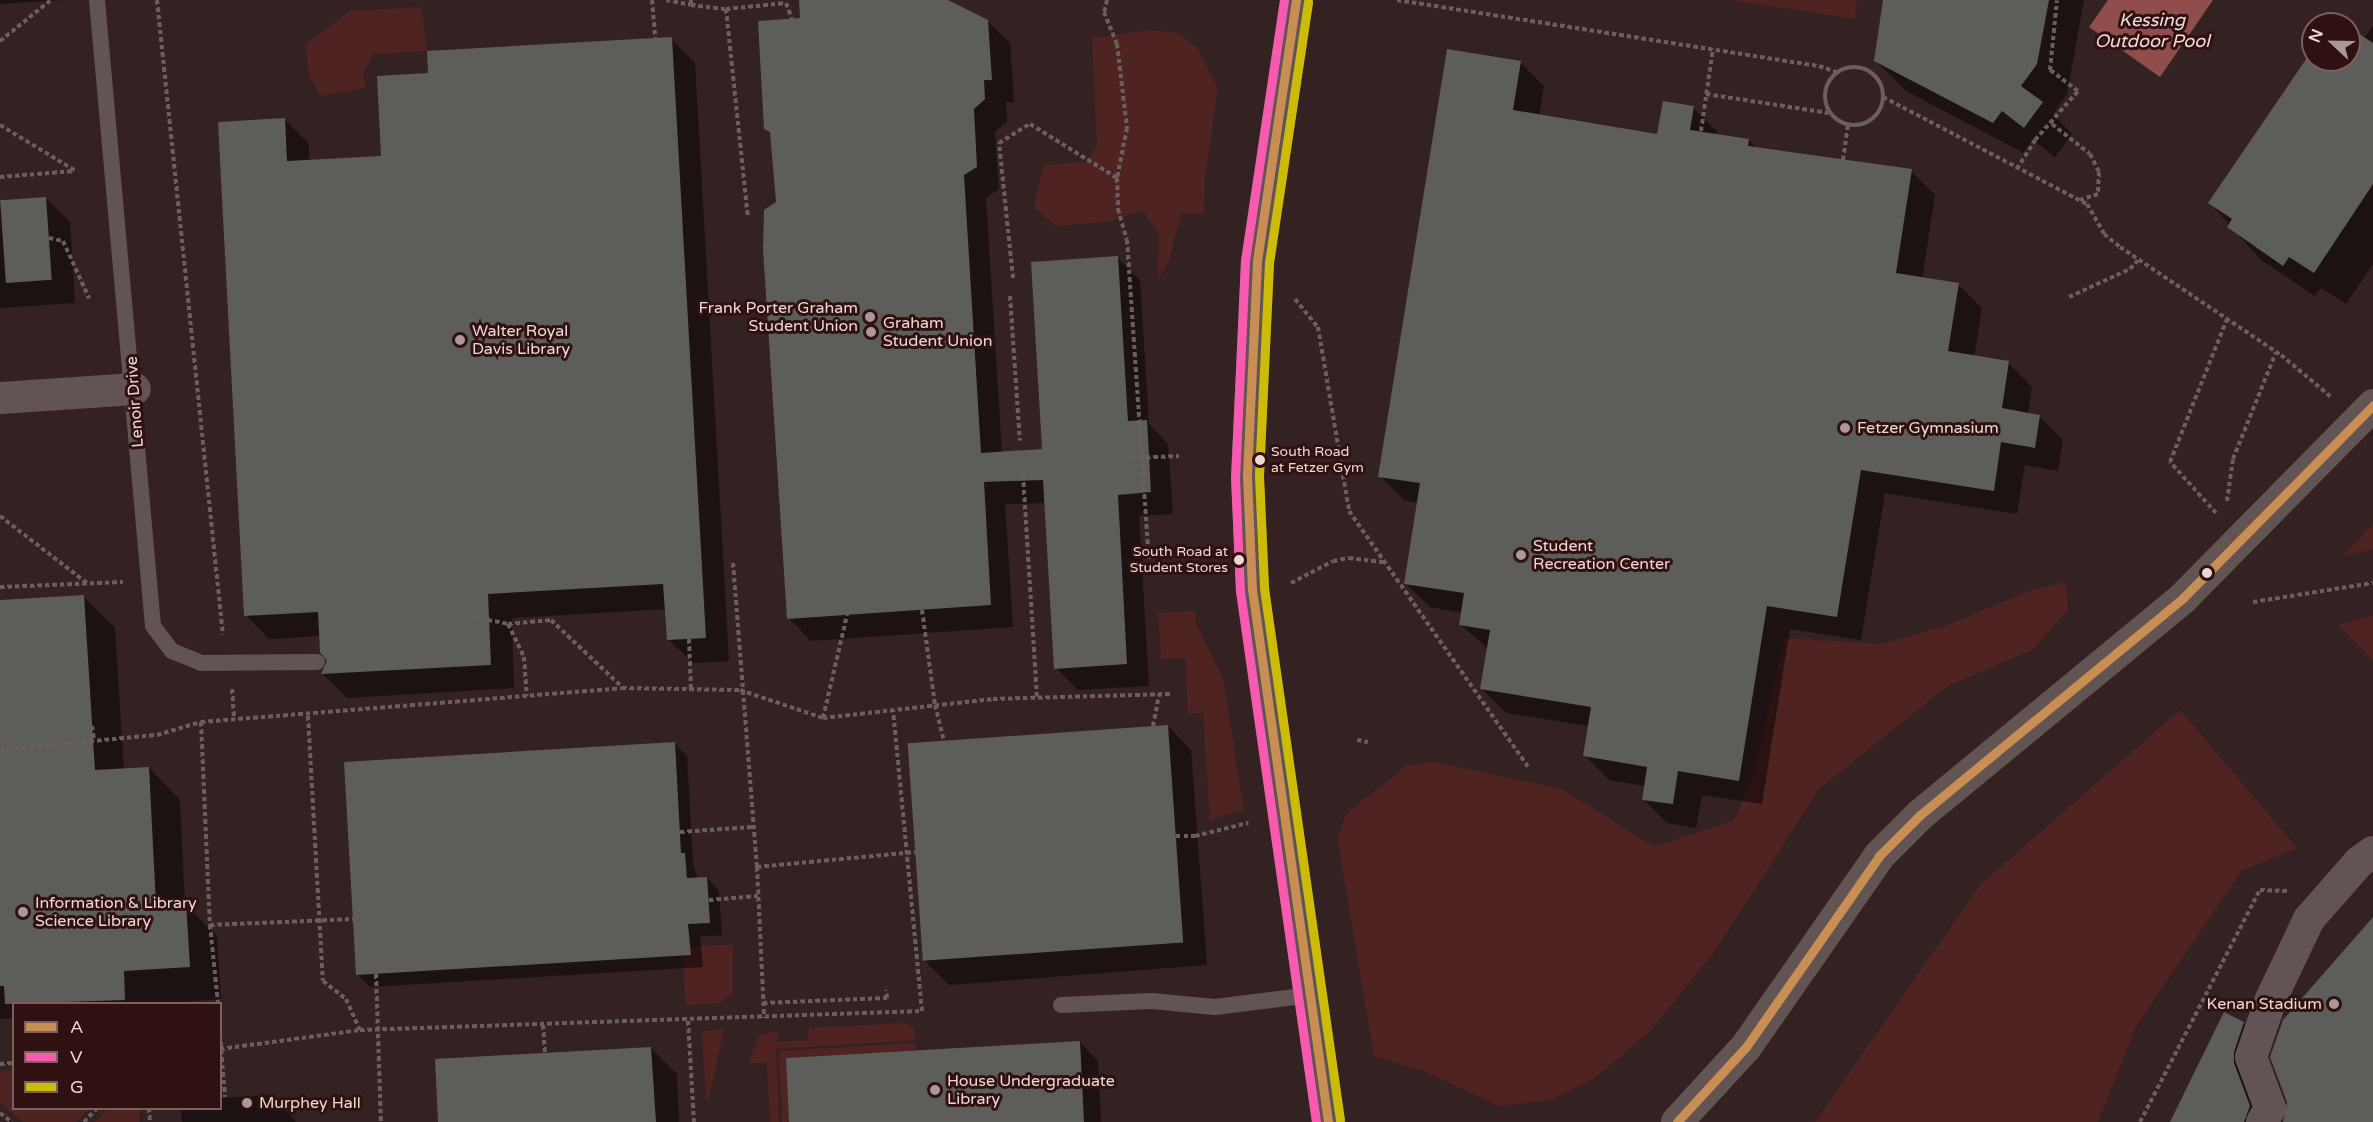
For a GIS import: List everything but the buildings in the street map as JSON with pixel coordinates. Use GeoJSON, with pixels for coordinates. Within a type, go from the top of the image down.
{"type":"FeatureCollection","features":[{"type":"Feature","properties":{"kind":"main road"},"geometry":{"type":"LineString","coordinates":[[1296,0],[1257,262],[1249,377],[1247,476],[1252,589],[1312,994],[1328,1122]]}},
{"type":"Feature","properties":{"kind":"street"},"geometry":{"type":"LineString","coordinates":[[0,398],[135,389]]}},
{"type":"Feature","properties":{"kind":"street"},"geometry":{"type":"LineString","coordinates":[[1677,1122],[1746,1047],[1878,856],[1920,815],[2183,597],[2373,405]]}},
{"type":"Feature","properties":{"kind":"street"},"geometry":{"type":"LineString","coordinates":[[2262,1122],[2270,1108],[2251,1057],[2271,999],[2309,919],[2359,862],[2373,852]]}},
{"type":"Feature","properties":{"kind":"lane","name":"Lenoir Drive"},"geometry":{"type":"LineString","coordinates":[[97,0],[135,389],[150,617],[157,634],[184,657],[215,664],[317,662]]}},
{"type":"Feature","properties":{"kind":"lane"},"geometry":{"type":"LineString","coordinates":[[1061,1005],[1152,1000],[1215,1006],[1312,994]]}},
{"type":"Feature","properties":{"kind":"path"},"geometry":{"type":"LineString","coordinates":[[0,41],[51,0]]}},
{"type":"Feature","properties":{"kind":"path"},"geometry":{"type":"LineString","coordinates":[[157,0],[218,608]]}},
{"type":"Feature","properties":{"kind":"path"},"geometry":{"type":"LineString","coordinates":[[652,0],[655,38]]}},
{"type":"Feature","properties":{"kind":"path"},"geometry":{"type":"LineString","coordinates":[[666,0],[726,9],[786,3],[792,19]]}},
{"type":"Feature","properties":{"kind":"path"},"geometry":{"type":"LineString","coordinates":[[1107,0],[1104,12],[1117,44],[1127,128],[1117,178],[1118,209],[1127,240],[1140,457],[1149,559]]}},
{"type":"Feature","properties":{"kind":"path"},"geometry":{"type":"LineString","coordinates":[[1397,0],[1819,66],[1836,72]]}},
{"type":"Feature","properties":{"kind":"path"},"geometry":{"type":"LineString","coordinates":[[2017,169],[2035,140],[2052,124],[2078,91],[2050,70],[2057,0]]}},
{"type":"Feature","properties":{"kind":"path"},"geometry":{"type":"LineString","coordinates":[[726,9],[748,217]]}},
{"type":"Feature","properties":{"kind":"path"},"geometry":{"type":"LineString","coordinates":[[1701,131],[1713,49]]}},
{"type":"Feature","properties":{"kind":"path"},"geometry":{"type":"LineString","coordinates":[[1706,94],[1830,113],[1848,125],[1871,119],[1883,98],[1881,84],[1868,70],[1849,67],[1836,72],[1825,88],[1830,113]]}},
{"type":"Feature","properties":{"kind":"path"},"geometry":{"type":"LineString","coordinates":[[1883,98],[2087,204],[2104,234],[2138,260],[2276,352],[2332,398]]}},
{"type":"Feature","properties":{"kind":"path"},"geometry":{"type":"LineString","coordinates":[[1013,278],[999,143],[1030,124],[1117,178]]}},
{"type":"Feature","properties":{"kind":"path"},"geometry":{"type":"LineString","coordinates":[[2052,124],[2090,154],[2099,172],[2097,194],[2079,200]]}},
{"type":"Feature","properties":{"kind":"path"},"geometry":{"type":"LineString","coordinates":[[0,125],[76,171],[0,177]]}},
{"type":"Feature","properties":{"kind":"path"},"geometry":{"type":"LineString","coordinates":[[1843,160],[1848,125]]}},
{"type":"Feature","properties":{"kind":"path"},"geometry":{"type":"LineString","coordinates":[[49,238],[63,241],[88,298]]}},
{"type":"Feature","properties":{"kind":"path"},"geometry":{"type":"LineString","coordinates":[[2069,297],[2130,269],[2138,260]]}},
{"type":"Feature","properties":{"kind":"path"},"geometry":{"type":"LineString","coordinates":[[1010,296],[1020,441]]}},
{"type":"Feature","properties":{"kind":"path"},"geometry":{"type":"LineString","coordinates":[[1295,299],[1318,327],[1349,511],[1528,767]]}},
{"type":"Feature","properties":{"kind":"path"},"geometry":{"type":"LineString","coordinates":[[2217,514],[2170,462],[2227,319]]}},
{"type":"Feature","properties":{"kind":"path"},"geometry":{"type":"LineString","coordinates":[[2227,504],[2233,459],[2276,352]]}},
{"type":"Feature","properties":{"kind":"path"},"geometry":{"type":"LineString","coordinates":[[1131,458],[1179,456]]}},
{"type":"Feature","properties":{"kind":"path"},"geometry":{"type":"LineString","coordinates":[[1023,475],[1037,697]]}},
{"type":"Feature","properties":{"kind":"path"},"geometry":{"type":"LineString","coordinates":[[0,516],[87,583]]}},
{"type":"Feature","properties":{"kind":"path"},"geometry":{"type":"LineString","coordinates":[[1291,583],[1333,561],[1349,558],[1385,562]]}},
{"type":"Feature","properties":{"kind":"path"},"geometry":{"type":"LineString","coordinates":[[733,562],[740,690],[757,867],[764,1018]]}},
{"type":"Feature","properties":{"kind":"path"},"geometry":{"type":"LineString","coordinates":[[0,587],[147,580]]}},
{"type":"Feature","properties":{"kind":"path"},"geometry":{"type":"LineString","coordinates":[[2253,602],[2373,583]]}},
{"type":"Feature","properties":{"kind":"path"},"geometry":{"type":"LineString","coordinates":[[922,610],[934,705],[944,742]]}},
{"type":"Feature","properties":{"kind":"path"},"geometry":{"type":"LineString","coordinates":[[823,718],[847,615]]}},
{"type":"Feature","properties":{"kind":"path"},"geometry":{"type":"LineString","coordinates":[[473,617],[508,624],[551,620],[622,688]]}},
{"type":"Feature","properties":{"kind":"path"},"geometry":{"type":"LineString","coordinates":[[508,624],[524,657],[527,696]]}},
{"type":"Feature","properties":{"kind":"path"},"geometry":{"type":"LineString","coordinates":[[689,639],[691,690]]}},
{"type":"Feature","properties":{"kind":"path"},"geometry":{"type":"LineString","coordinates":[[0,750],[157,735],[201,722],[308,716],[622,688],[740,690],[823,718],[934,705],[1037,697],[1078,700],[1171,694]]}},
{"type":"Feature","properties":{"kind":"path"},"geometry":{"type":"LineString","coordinates":[[1154,726],[1159,695]]}},
{"type":"Feature","properties":{"kind":"path"},"geometry":{"type":"LineString","coordinates":[[222,1049],[378,1029],[688,1021],[922,1011],[910,855],[893,710]]}},
{"type":"Feature","properties":{"kind":"path"},"geometry":{"type":"LineString","coordinates":[[308,716],[323,981],[346,999],[360,1030]]}},
{"type":"Feature","properties":{"kind":"path"},"geometry":{"type":"LineString","coordinates":[[201,722],[210,925],[218,1002]]}},
{"type":"Feature","properties":{"kind":"path"},"geometry":{"type":"LineString","coordinates":[[92,726],[94,741]]}},
{"type":"Feature","properties":{"kind":"path"},"geometry":{"type":"LineString","coordinates":[[1357,740],[1368,742]]}},
{"type":"Feature","properties":{"kind":"path"},"geometry":{"type":"LineString","coordinates":[[1176,837],[1248,823]]}},
{"type":"Feature","properties":{"kind":"path"},"geometry":{"type":"LineString","coordinates":[[680,832],[752,827]]}},
{"type":"Feature","properties":{"kind":"path"},"geometry":{"type":"LineString","coordinates":[[757,867],[910,855],[915,852]]}},
{"type":"Feature","properties":{"kind":"path"},"geometry":{"type":"LineString","coordinates":[[2140,1122],[2260,890],[2287,890],[2309,919]]}},
{"type":"Feature","properties":{"kind":"path"},"geometry":{"type":"LineString","coordinates":[[709,900],[758,896]]}},
{"type":"Feature","properties":{"kind":"path"},"geometry":{"type":"LineString","coordinates":[[210,925],[318,919],[353,920]]}},
{"type":"Feature","properties":{"kind":"path"},"geometry":{"type":"LineString","coordinates":[[376,974],[381,1122]]}},
{"type":"Feature","properties":{"kind":"path"},"geometry":{"type":"LineString","coordinates":[[763,1003],[887,998],[886,990]]}},
{"type":"Feature","properties":{"kind":"path"},"geometry":{"type":"LineString","coordinates":[[688,1021],[694,1122]]}},
{"type":"Feature","properties":{"kind":"path"},"geometry":{"type":"LineString","coordinates":[[543,1025],[545,1053]]}},
{"type":"Feature","properties":{"kind":"path"},"geometry":{"type":"LineString","coordinates":[[222,1061],[225,1096]]}},
{"type":"Feature","properties":{"kind":"path"},"geometry":{"type":"LineString","coordinates":[[84,1122],[95,1110]]}},
{"type":"Feature","properties":{"kind":"path"},"geometry":{"type":"LineString","coordinates":[[0,1113],[12,1122]]}},
{"type":"Feature","properties":{"kind":"shaded area"},"geometry":{"type":"Polygon","coordinates":[[[1732,0],[1857,0],[1855,19],[1732,0]]]}},
{"type":"Feature","properties":{"kind":"shaded area"},"geometry":{"type":"Polygon","coordinates":[[[422,7],[427,51],[373,54],[363,75],[366,88],[320,96],[309,75],[305,44],[350,11],[422,7]]]}},
{"type":"Feature","properties":{"kind":"shaded area"},"geometry":{"type":"Polygon","coordinates":[[[1151,30],[1179,33],[1198,49],[1218,89],[1205,178],[1204,213],[1181,214],[1168,263],[1158,279],[1159,235],[1143,210],[1106,222],[1055,226],[1034,206],[1044,165],[1087,162],[1097,146],[1092,38],[1151,30]]]}},
{"type":"Feature","properties":{"kind":"shaded area"},"geometry":{"type":"Polygon","coordinates":[[[2373,524],[2373,549],[2343,556],[2373,524]]]}},
{"type":"Feature","properties":{"kind":"shaded area"},"geometry":{"type":"Polygon","coordinates":[[[2065,582],[2068,610],[2032,650],[1948,686],[1819,789],[1717,948],[1652,1029],[1595,1078],[1551,1100],[1499,1106],[1426,1072],[1374,1056],[1337,838],[1347,813],[1406,766],[1434,762],[1562,789],[1654,847],[1734,820],[1754,775],[1784,638],[1882,644],[1945,626],[2029,591],[2065,582]]]}},
{"type":"Feature","properties":{"kind":"shaded area"},"geometry":{"type":"Polygon","coordinates":[[[1195,611],[1196,623],[1223,679],[1244,810],[1210,820],[1203,713],[1188,714],[1185,658],[1161,659],[1158,613],[1195,611]]]}},
{"type":"Feature","properties":{"kind":"shaded area"},"geometry":{"type":"Polygon","coordinates":[[[2373,615],[2373,660],[2338,625],[2373,615]]]}},
{"type":"Feature","properties":{"kind":"shaded area"},"geometry":{"type":"Polygon","coordinates":[[[2180,710],[2297,848],[2241,871],[2135,1028],[2098,1122],[1815,1122],[1980,885],[2180,710]]]}},
{"type":"Feature","properties":{"kind":"shaded area"},"geometry":{"type":"Polygon","coordinates":[[[733,945],[733,993],[720,1003],[686,1005],[682,955],[690,946],[733,945]]]}},
{"type":"Feature","properties":{"kind":"shaded area"},"geometry":{"type":"Polygon","coordinates":[[[903,1023],[913,1027],[915,1040],[776,1049],[779,1122],[770,1122],[767,1063],[748,1063],[759,1036],[778,1030],[778,1042],[808,1040],[809,1028],[903,1023]]]}},
{"type":"Feature","properties":{"kind":"shaded area"},"geometry":{"type":"Polygon","coordinates":[[[724,1029],[708,1102],[706,1102],[702,1031],[724,1029]]]}},
{"type":"Feature","properties":{"kind":"shaded area"},"geometry":{"type":"Polygon","coordinates":[[[915,1043],[915,1050],[786,1058],[789,1122],[782,1122],[779,1051],[915,1043]]]}},
{"type":"Feature","properties":{"kind":"shaded area"},"geometry":{"type":"Polygon","coordinates":[[[12,1070],[12,1110],[88,1110],[76,1122],[23,1122],[0,1103],[0,1071],[12,1070]]]}},
{"type":"Feature","properties":{"kind":"shaded area"},"geometry":{"type":"Polygon","coordinates":[[[107,1110],[139,1110],[139,1122],[95,1122],[107,1110]]]}},
{"type":"Feature","properties":{"kind":"water","name":"Kessing Outdoor Pool"},"geometry":{"type":"Polygon","coordinates":[[[2108,0],[2213,0],[2160,77],[2089,27],[2108,0]]]}},
{"type":"Feature","properties":{"kind":"transit line","name":"V"},"geometry":{"type":"LineString","coordinates":[[1284,0],[1245,260],[1235,477],[1240,591],[1316,1122]]}},
{"type":"Feature","properties":{"kind":"transit line","name":"A"},"geometry":{"type":"LineString","coordinates":[[1296,0],[1257,262],[1247,476],[1252,589],[1328,1122]]}},
{"type":"Feature","properties":{"kind":"transit line","name":"G"},"geometry":{"type":"LineString","coordinates":[[1308,2],[1269,263],[1259,476],[1264,588],[1340,1120]]}},
{"type":"Feature","properties":{"kind":"transit line","name":"A"},"geometry":{"type":"LineString","coordinates":[[1677,1122],[1746,1047],[1879,856],[1920,815],[2183,598],[2373,405]]}},
{"type":"Feature","properties":{"kind":"place","name":"Frank Porter Graham Student Union"},"geometry":{"type":"Point","coordinates":[870,317]}},
{"type":"Feature","properties":{"kind":"place","name":"Graham Student Union"},"geometry":{"type":"Point","coordinates":[871,332]}},
{"type":"Feature","properties":{"kind":"place","name":"Walter Royal Davis Library"},"geometry":{"type":"Point","coordinates":[460,340]}},
{"type":"Feature","properties":{"kind":"place","name":"Fetzer Gymnasium"},"geometry":{"type":"Point","coordinates":[1845,428]}},
{"type":"Feature","properties":{"kind":"place","name":"South Road at Fetzer Gym"},"geometry":{"type":"Point","coordinates":[1260,460]}},
{"type":"Feature","properties":{"kind":"place","name":"Student Recreation Center"},"geometry":{"type":"Point","coordinates":[1521,555]}},
{"type":"Feature","properties":{"kind":"place","name":"South Road at Student Stores"},"geometry":{"type":"Point","coordinates":[1239,560]}},
{"type":"Feature","properties":{"kind":"place","name":"Information & Library Science Library"},"geometry":{"type":"Point","coordinates":[23,912]}},
{"type":"Feature","properties":{"kind":"place","name":"Kenan Stadium"},"geometry":{"type":"Point","coordinates":[2334,1004]}},
{"type":"Feature","properties":{"kind":"place","name":"House Undergraduate Library"},"geometry":{"type":"Point","coordinates":[935,1090]}},
{"type":"Feature","properties":{"kind":"place","name":"Murphey Hall"},"geometry":{"type":"Point","coordinates":[247,1103]}}]}
